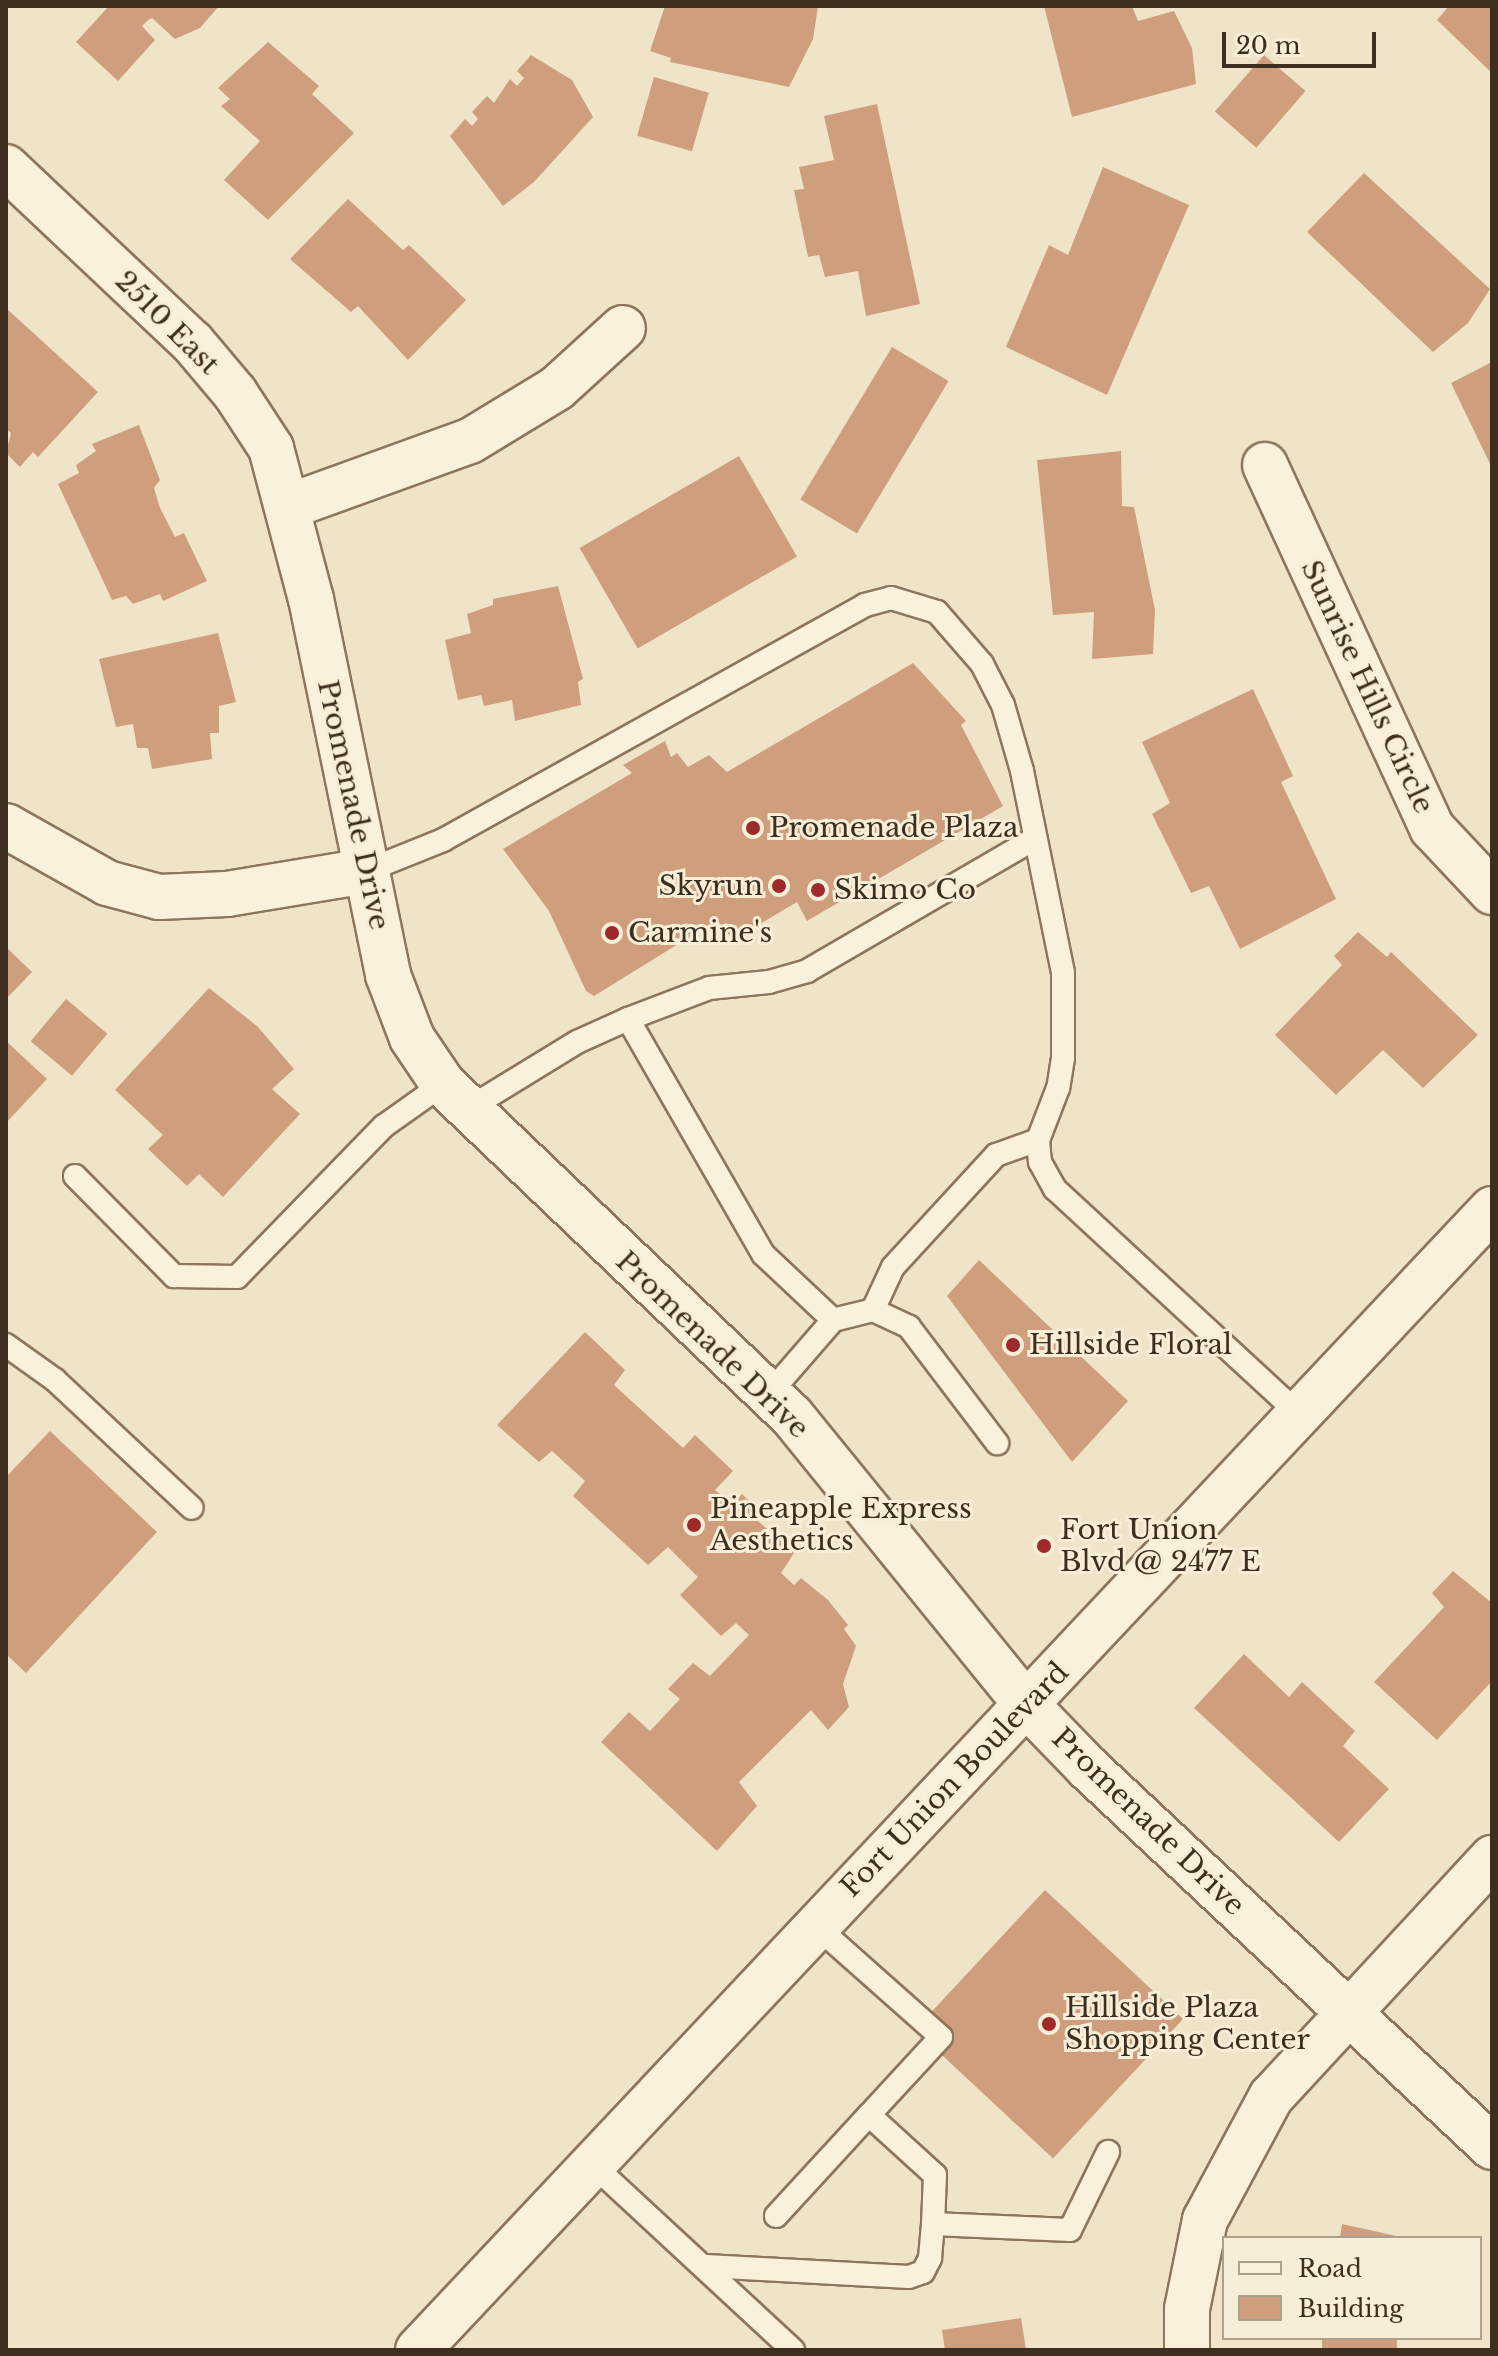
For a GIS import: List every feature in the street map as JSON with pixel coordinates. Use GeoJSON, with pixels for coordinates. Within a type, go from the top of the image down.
{"type":"FeatureCollection","features":[{"type":"Feature","properties":{"kind":"street","name":"2510 East"},"geometry":{"type":"LineString","coordinates":[[6,167],[192,342],[235,393],[271,448],[290,506]]}},
{"type":"Feature","properties":{"kind":"street"},"geometry":{"type":"LineString","coordinates":[[290,506],[470,441],[557,388],[623,328]]}},
{"type":"Feature","properties":{"kind":"street","name":"Sunrise Hills Circle"},"geometry":{"type":"LineString","coordinates":[[1265,465],[1432,828],[1492,892]]}},
{"type":"Feature","properties":{"kind":"street","name":"Promenade Drive"},"geometry":{"type":"LineString","coordinates":[[290,506],[388,975],[412,1038],[454,1097],[769,1394],[1026,1704],[1099,1778],[1492,2147]]}},
{"type":"Feature","properties":{"kind":"street"},"geometry":{"type":"LineString","coordinates":[[6,826],[107,883],[159,897],[227,894],[366,871]]}},
{"type":"Feature","properties":{"kind":"street","name":"Fort Union Boulevard"},"geometry":{"type":"LineString","coordinates":[[418,2350],[1492,1209]]}},
{"type":"Feature","properties":{"kind":"street"},"geometry":{"type":"LineString","coordinates":[[1187,2350],[1187,2309],[1205,2220],[1230,2166],[1271,2097],[1347,2011],[1492,1858]]}},
{"type":"Feature","properties":{"kind":"lane"},"geometry":{"type":"LineString","coordinates":[[366,871],[443,840],[865,605],[891,598],[912,600],[937,612],[982,664],[1003,705],[1022,771],[1063,973],[1066,1025],[1058,1088],[1038,1140],[1040,1162],[1055,1189],[1300,1415]]}},
{"type":"Feature","properties":{"kind":"lane"},"geometry":{"type":"LineString","coordinates":[[75,1176],[174,1276],[237,1277],[384,1126],[628,1019],[709,988],[769,982],[807,971],[1034,839]]}},
{"type":"Feature","properties":{"kind":"lane"},"geometry":{"type":"LineString","coordinates":[[628,1019],[763,1254],[833,1320]]}},
{"type":"Feature","properties":{"kind":"lane"},"geometry":{"type":"LineString","coordinates":[[873,1310],[893,1267],[996,1155],[1038,1140]]}},
{"type":"Feature","properties":{"kind":"lane"},"geometry":{"type":"LineString","coordinates":[[769,1394],[833,1320],[873,1310],[909,1327],[997,1443]]}},
{"type":"Feature","properties":{"kind":"lane"},"geometry":{"type":"LineString","coordinates":[[6,1345],[55,1380],[192,1508]]}},
{"type":"Feature","properties":{"kind":"lane"},"geometry":{"type":"LineString","coordinates":[[776,2216],[941,2037],[816,1926]]}},
{"type":"Feature","properties":{"kind":"lane"},"geometry":{"type":"LineString","coordinates":[[706,2266],[909,2277],[923,2272],[930,2258],[935,2175],[869,2115]]}},
{"type":"Feature","properties":{"kind":"lane"},"geometry":{"type":"LineString","coordinates":[[933,2224],[1070,2230],[1108,2152]]}},
{"type":"Feature","properties":{"kind":"lane"},"geometry":{"type":"LineString","coordinates":[[592,2164],[706,2266],[793,2350]]}},
{"type":"Feature","properties":{"kind":"building"},"geometry":{"type":"Polygon","coordinates":[[[109,6],[219,6],[200,28],[175,39],[152,18],[148,20],[142,26],[155,40],[118,81],[76,42],[109,6]]]}},
{"type":"Feature","properties":{"kind":"building"},"geometry":{"type":"Polygon","coordinates":[[[665,6],[818,6],[813,39],[789,87],[670,62],[671,58],[650,51],[665,6]]]}},
{"type":"Feature","properties":{"kind":"building"},"geometry":{"type":"Polygon","coordinates":[[[1044,6],[1132,6],[1138,21],[1174,11],[1192,48],[1196,84],[1072,117],[1044,6]]]}},
{"type":"Feature","properties":{"kind":"building"},"geometry":{"type":"Polygon","coordinates":[[[1449,6],[1492,6],[1492,73],[1437,20],[1449,6]]]}},
{"type":"Feature","properties":{"kind":"building"},"geometry":{"type":"Polygon","coordinates":[[[268,42],[319,86],[312,94],[354,133],[268,220],[224,180],[260,141],[221,106],[230,99],[218,88],[268,42]]]}},
{"type":"Feature","properties":{"kind":"building"},"geometry":{"type":"Polygon","coordinates":[[[531,55],[572,80],[593,117],[534,182],[503,206],[450,136],[465,119],[472,126],[478,119],[472,112],[487,96],[494,103],[510,79],[517,86],[524,78],[517,71],[531,55]]]}},
{"type":"Feature","properties":{"kind":"building"},"geometry":{"type":"Polygon","coordinates":[[[1264,55],[1306,91],[1256,148],[1215,112],[1264,55]]]}},
{"type":"Feature","properties":{"kind":"building"},"geometry":{"type":"Polygon","coordinates":[[[654,77],[709,93],[692,151],[637,136],[654,77]]]}},
{"type":"Feature","properties":{"kind":"building"},"geometry":{"type":"Polygon","coordinates":[[[877,104],[920,304],[866,316],[858,271],[825,277],[819,255],[808,257],[794,190],[804,189],[799,167],[834,160],[824,116],[877,104]]]}},
{"type":"Feature","properties":{"kind":"building"},"geometry":{"type":"Polygon","coordinates":[[[1103,167],[1189,205],[1107,395],[1006,347],[1049,245],[1068,255],[1103,167]]]}},
{"type":"Feature","properties":{"kind":"building"},"geometry":{"type":"Polygon","coordinates":[[[1364,173],[1490,289],[1468,323],[1433,352],[1307,232],[1364,173]]]}},
{"type":"Feature","properties":{"kind":"building"},"geometry":{"type":"Polygon","coordinates":[[[348,199],[403,250],[409,245],[466,300],[408,360],[358,306],[351,312],[290,259],[348,199]]]}},
{"type":"Feature","properties":{"kind":"building"},"geometry":{"type":"Polygon","coordinates":[[[6,308],[98,392],[38,457],[33,452],[20,467],[6,453],[11,433],[6,429],[6,308]]]}},
{"type":"Feature","properties":{"kind":"building"},"geometry":{"type":"Polygon","coordinates":[[[892,347],[949,381],[857,534],[800,500],[892,347]]]}},
{"type":"Feature","properties":{"kind":"building"},"geometry":{"type":"Polygon","coordinates":[[[1492,362],[1492,468],[1451,383],[1492,362]]]}},
{"type":"Feature","properties":{"kind":"building"},"geometry":{"type":"Polygon","coordinates":[[[139,425],[160,480],[154,488],[160,508],[175,537],[184,533],[207,581],[163,601],[160,594],[133,604],[126,596],[112,600],[58,484],[79,473],[76,465],[96,451],[92,444],[139,425]]]}},
{"type":"Feature","properties":{"kind":"building"},"geometry":{"type":"Polygon","coordinates":[[[1121,451],[1122,506],[1134,507],[1155,610],[1153,654],[1092,659],[1094,612],[1053,615],[1037,460],[1121,451]]]}},
{"type":"Feature","properties":{"kind":"building"},"geometry":{"type":"Polygon","coordinates":[[[739,456],[797,556],[638,648],[580,548],[739,456]]]}},
{"type":"Feature","properties":{"kind":"building"},"geometry":{"type":"Polygon","coordinates":[[[558,586],[583,679],[578,682],[581,705],[515,721],[512,700],[484,706],[481,695],[458,700],[445,640],[471,633],[467,614],[493,605],[493,599],[558,586]]]}},
{"type":"Feature","properties":{"kind":"building"},"geometry":{"type":"Polygon","coordinates":[[[218,633],[236,702],[219,706],[219,733],[210,733],[212,759],[152,769],[148,748],[137,748],[133,724],[116,727],[99,659],[218,633]]]}},
{"type":"Feature","properties":{"kind":"building","name":"Promenade Plaza"},"geometry":{"type":"Polygon","coordinates":[[[913,663],[966,721],[961,725],[1003,806],[807,921],[797,902],[733,940],[717,920],[594,996],[586,991],[549,911],[503,849],[632,773],[623,765],[665,741],[671,757],[677,753],[688,767],[709,755],[727,772],[913,663]]]}},
{"type":"Feature","properties":{"kind":"building"},"geometry":{"type":"Polygon","coordinates":[[[1253,689],[1293,776],[1281,782],[1336,899],[1240,949],[1209,886],[1191,893],[1152,814],[1170,803],[1142,742],[1253,689]]]}},
{"type":"Feature","properties":{"kind":"building"},"geometry":{"type":"Polygon","coordinates":[[[1358,932],[1387,957],[1391,952],[1478,1035],[1423,1088],[1383,1050],[1336,1095],[1275,1035],[1342,965],[1334,956],[1358,932]]]}},
{"type":"Feature","properties":{"kind":"building"},"geometry":{"type":"Polygon","coordinates":[[[6,947],[32,972],[6,999],[6,947]]]}},
{"type":"Feature","properties":{"kind":"building"},"geometry":{"type":"Polygon","coordinates":[[[209,988],[257,1026],[294,1069],[272,1089],[300,1114],[223,1197],[199,1174],[187,1186],[148,1149],[163,1135],[115,1090],[209,988]]]}},
{"type":"Feature","properties":{"kind":"building"},"geometry":{"type":"Polygon","coordinates":[[[66,999],[107,1034],[72,1076],[31,1041],[66,999]]]}},
{"type":"Feature","properties":{"kind":"building"},"geometry":{"type":"Polygon","coordinates":[[[6,1041],[47,1079],[6,1123],[6,1041]]]}},
{"type":"Feature","properties":{"kind":"building"},"geometry":{"type":"Polygon","coordinates":[[[979,1260],[1128,1401],[1072,1462],[947,1296],[979,1260]]]}},
{"type":"Feature","properties":{"kind":"building"},"geometry":{"type":"Polygon","coordinates":[[[585,1332],[625,1370],[614,1385],[683,1448],[695,1435],[733,1471],[715,1490],[733,1505],[742,1494],[763,1514],[758,1521],[794,1553],[781,1573],[794,1585],[801,1578],[828,1600],[848,1625],[844,1629],[856,1646],[843,1684],[849,1707],[828,1730],[811,1710],[739,1782],[757,1806],[717,1851],[601,1742],[629,1712],[650,1731],[680,1699],[668,1689],[693,1663],[710,1676],[749,1635],[736,1623],[721,1636],[680,1595],[698,1577],[668,1547],[648,1565],[573,1496],[585,1481],[552,1451],[539,1462],[497,1425],[585,1332]]]}},
{"type":"Feature","properties":{"kind":"building"},"geometry":{"type":"Polygon","coordinates":[[[50,1431],[157,1532],[26,1673],[6,1654],[6,1477],[50,1431]]]}},
{"type":"Feature","properties":{"kind":"building"},"geometry":{"type":"Polygon","coordinates":[[[1453,1571],[1492,1603],[1492,1681],[1437,1740],[1374,1682],[1444,1607],[1432,1593],[1453,1571]]]}},
{"type":"Feature","properties":{"kind":"building"},"geometry":{"type":"Polygon","coordinates":[[[1244,1654],[1289,1697],[1302,1682],[1355,1731],[1343,1746],[1389,1789],[1339,1842],[1194,1708],[1244,1654]]]}},
{"type":"Feature","properties":{"kind":"building","name":"Hillside Plaza Shopping Center"},"geometry":{"type":"Polygon","coordinates":[[[1045,1890],[1183,2019],[1053,2159],[915,2030],[1045,1890]]]}},
{"type":"Feature","properties":{"kind":"building"},"geometry":{"type":"Polygon","coordinates":[[[1342,2224],[1396,2236],[1340,2236],[1342,2224]]]}},
{"type":"Feature","properties":{"kind":"building"},"geometry":{"type":"Polygon","coordinates":[[[1021,2318],[1026,2350],[945,2350],[942,2330],[1021,2318]]]}},
{"type":"Feature","properties":{"kind":"building"},"geometry":{"type":"Polygon","coordinates":[[[1322,2340],[1397,2340],[1397,2350],[1322,2350],[1322,2340]]]}},
{"type":"Feature","properties":{"kind":"place","name":"Promenade Plaza"},"geometry":{"type":"Point","coordinates":[753,828]}},
{"type":"Feature","properties":{"kind":"place","name":"Skyrun"},"geometry":{"type":"Point","coordinates":[779,886]}},
{"type":"Feature","properties":{"kind":"place","name":"Skimo Co"},"geometry":{"type":"Point","coordinates":[818,890]}},
{"type":"Feature","properties":{"kind":"place","name":"Carmine's"},"geometry":{"type":"Point","coordinates":[612,933]}},
{"type":"Feature","properties":{"kind":"place","name":"Hillside Floral"},"geometry":{"type":"Point","coordinates":[1013,1345]}},
{"type":"Feature","properties":{"kind":"place","name":"Pineapple Express Aesthetics"},"geometry":{"type":"Point","coordinates":[694,1525]}},
{"type":"Feature","properties":{"kind":"place","name":"Fort Union Blvd @ 2477 E"},"geometry":{"type":"Point","coordinates":[1044,1546]}},
{"type":"Feature","properties":{"kind":"place","name":"Hillside Plaza Shopping Center"},"geometry":{"type":"Point","coordinates":[1049,2024]}}]}
